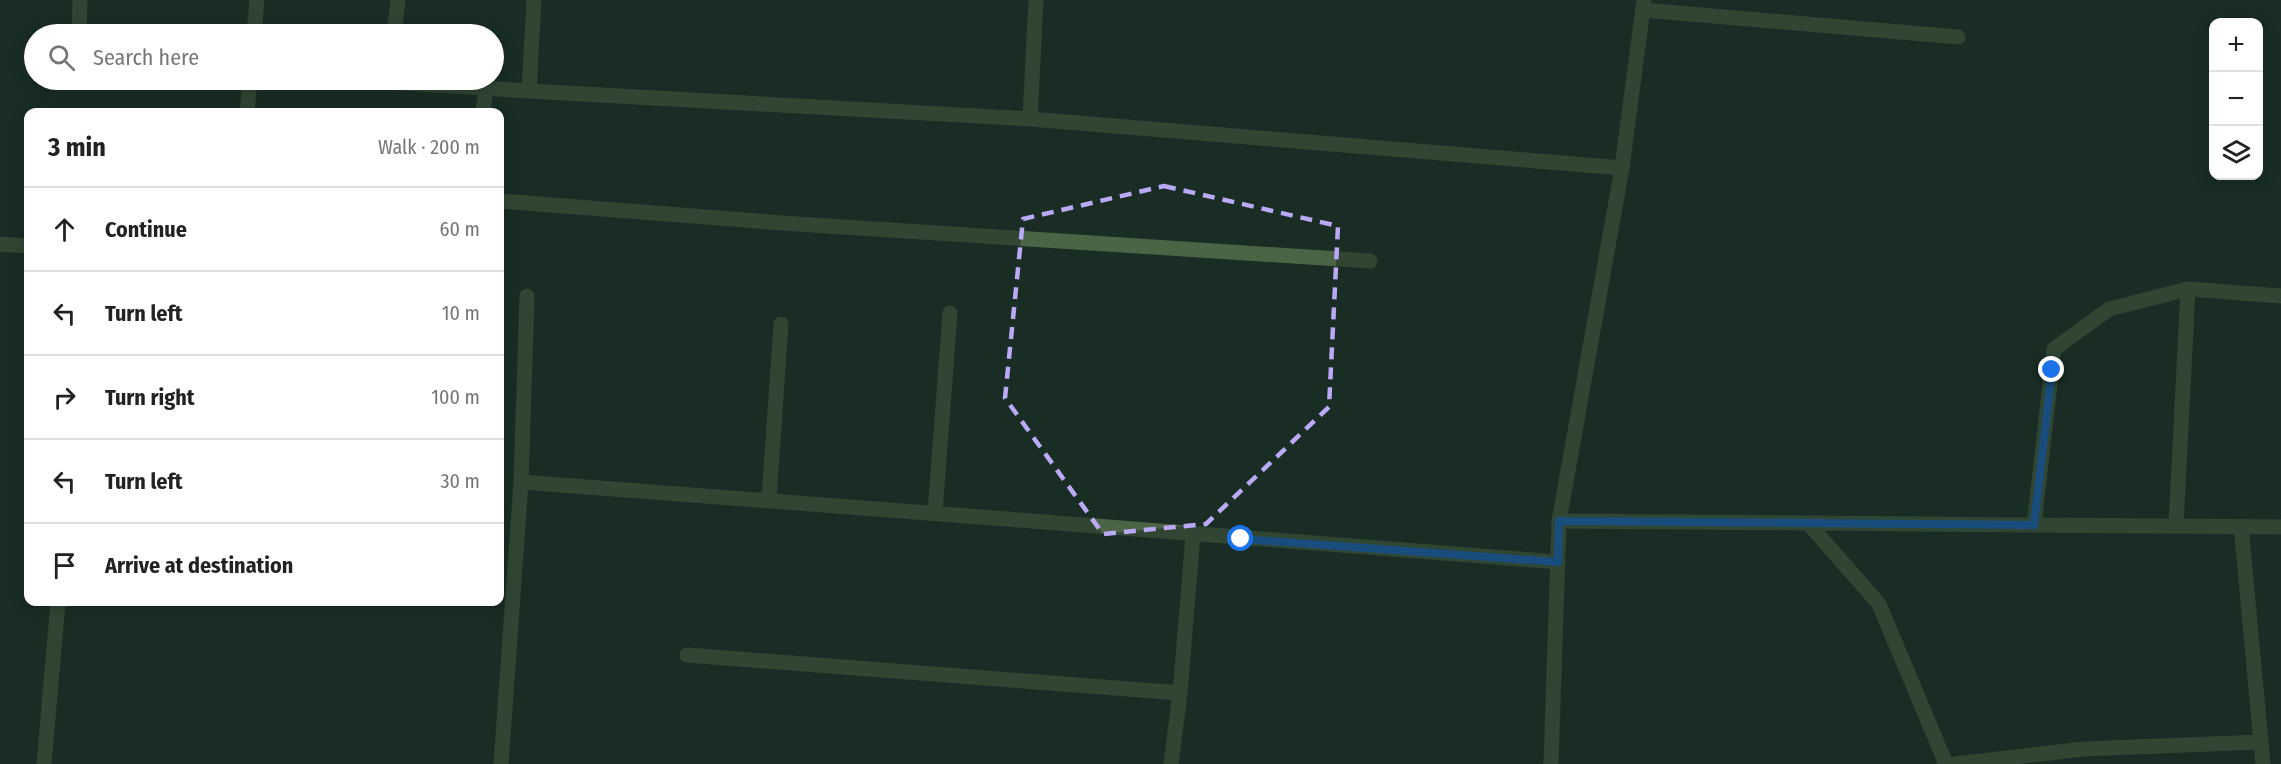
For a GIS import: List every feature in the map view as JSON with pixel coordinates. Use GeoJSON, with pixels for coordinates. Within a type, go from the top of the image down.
{"type":"FeatureCollection","features":[{"type":"Feature","properties":{"kind":"street"},"geometry":{"type":"LineString","coordinates":[[80,24],[81,0]]}},
{"type":"Feature","properties":{"kind":"street"},"geometry":{"type":"LineString","coordinates":[[255,24],[257,0]]}},
{"type":"Feature","properties":{"kind":"street"},"geometry":{"type":"LineString","coordinates":[[395,24],[398,0]]}},
{"type":"Feature","properties":{"kind":"street"},"geometry":{"type":"LineString","coordinates":[[529,91],[534,0]]}},
{"type":"Feature","properties":{"kind":"street"},"geometry":{"type":"LineString","coordinates":[[1030,119],[1036,0]]}},
{"type":"Feature","properties":{"kind":"street"},"geometry":{"type":"LineString","coordinates":[[1551,764],[1559,521],[1622,168],[1644,5],[1958,37]]}},
{"type":"Feature","properties":{"kind":"street"},"geometry":{"type":"LineString","coordinates":[[504,89],[1030,119],[1622,168]]}},
{"type":"Feature","properties":{"kind":"street"},"geometry":{"type":"LineString","coordinates":[[247,108],[249,90]]}},
{"type":"Feature","properties":{"kind":"street"},"geometry":{"type":"LineString","coordinates":[[484,108],[486,90]]}},
{"type":"Feature","properties":{"kind":"street"},"geometry":{"type":"LineString","coordinates":[[504,201],[782,223],[1370,261]]}},
{"type":"Feature","properties":{"kind":"street"},"geometry":{"type":"LineString","coordinates":[[0,243],[24,246]]}},
{"type":"Feature","properties":{"kind":"street"},"geometry":{"type":"LineString","coordinates":[[2176,526],[2188,289]]}},
{"type":"Feature","properties":{"kind":"street"},"geometry":{"type":"LineString","coordinates":[[2034,525],[2054,348],[2109,309],[2188,289],[2281,296]]}},
{"type":"Feature","properties":{"kind":"street"},"geometry":{"type":"LineString","coordinates":[[501,764],[521,482],[526,296]]}},
{"type":"Feature","properties":{"kind":"street"},"geometry":{"type":"LineString","coordinates":[[935,513],[950,313]]}},
{"type":"Feature","properties":{"kind":"street"},"geometry":{"type":"LineString","coordinates":[[769,499],[781,324]]}},
{"type":"Feature","properties":{"kind":"street"},"geometry":{"type":"LineString","coordinates":[[521,482],[769,499],[1193,535],[1558,562]]}},
{"type":"Feature","properties":{"kind":"street"},"geometry":{"type":"LineString","coordinates":[[1559,521],[2281,527]]}},
{"type":"Feature","properties":{"kind":"street"},"geometry":{"type":"LineString","coordinates":[[1808,523],[1879,604],[1946,764]]}},
{"type":"Feature","properties":{"kind":"street"},"geometry":{"type":"LineString","coordinates":[[2241,526],[2263,764]]}},
{"type":"Feature","properties":{"kind":"street"},"geometry":{"type":"LineString","coordinates":[[1171,764],[1180,693],[1193,535]]}},
{"type":"Feature","properties":{"kind":"street"},"geometry":{"type":"LineString","coordinates":[[44,764],[58,606]]}},
{"type":"Feature","properties":{"kind":"street"},"geometry":{"type":"LineString","coordinates":[[687,655],[1180,693]]}},
{"type":"Feature","properties":{"kind":"street"},"geometry":{"type":"LineString","coordinates":[[1955,764],[2084,749],[2261,742]]}},
{"type":"Feature","properties":{"kind":"highlighted area"},"geometry":{"type":"Polygon","coordinates":[[[1164,186],[1338,226],[1329,407],[1206,524],[1103,534],[1005,398],[1023,219],[1164,186]]]}},
{"type":"Feature","properties":{"kind":"route"},"geometry":{"type":"LineString","coordinates":[[1241,539],[1558,562],[1559,521],[2034,525],[2052,370]]}}]}
